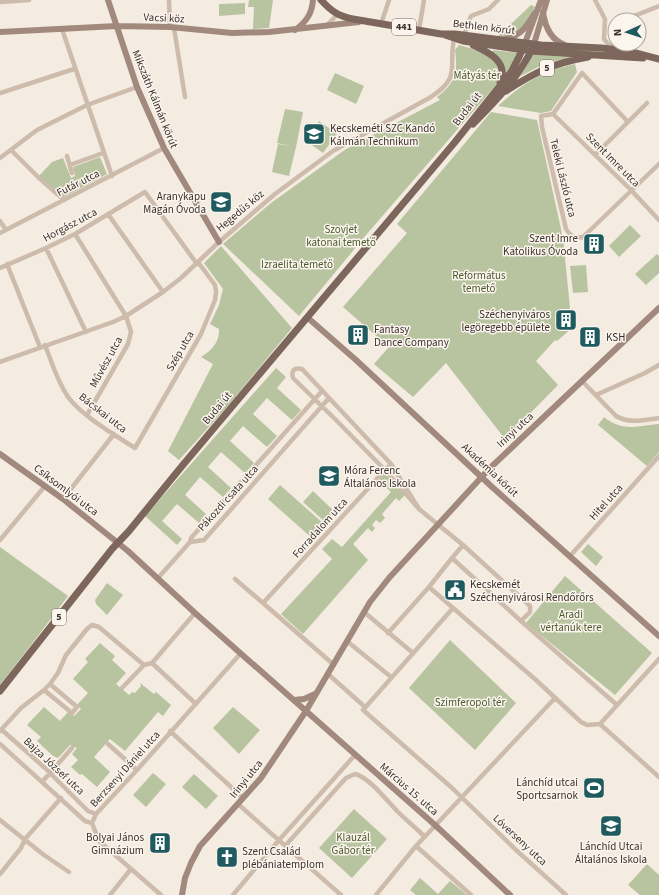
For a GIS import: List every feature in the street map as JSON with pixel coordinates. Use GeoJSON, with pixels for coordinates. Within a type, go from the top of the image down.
{"type":"FeatureCollection","features":[{"type":"Feature","properties":{"kind":"main road"},"geometry":{"type":"LineString","coordinates":[[321,0],[337,15]]}},
{"type":"Feature","properties":{"kind":"main road","name":"Bethlen körút"},"geometry":{"type":"LineString","coordinates":[[337,15],[464,38],[524,46]]}},
{"type":"Feature","properties":{"kind":"main road","name":"Bethlen körút"},"geometry":{"type":"LineString","coordinates":[[441,34],[454,39],[464,38],[496,40],[524,46]]}},
{"type":"Feature","properties":{"kind":"main road"},"geometry":{"type":"LineString","coordinates":[[464,38],[490,53],[499,62],[502,75],[499,92]]}},
{"type":"Feature","properties":{"kind":"main road","name":"5"},"geometry":{"type":"LineString","coordinates":[[499,92],[524,46],[598,55],[659,59]]}},
{"type":"Feature","properties":{"kind":"main road","name":"5"},"geometry":{"type":"LineString","coordinates":[[533,48],[570,46],[607,49]]}},
{"type":"Feature","properties":{"kind":"main road","name":"5"},"geometry":{"type":"LineString","coordinates":[[499,92],[522,68],[533,48]]}},
{"type":"Feature","properties":{"kind":"main road","name":"5"},"geometry":{"type":"LineString","coordinates":[[632,52],[659,59]]}},
{"type":"Feature","properties":{"kind":"main road","name":"5"},"geometry":{"type":"LineString","coordinates":[[499,92],[539,71],[561,63],[598,55]]}},
{"type":"Feature","properties":{"kind":"main road","name":"Budai út"},"geometry":{"type":"LineString","coordinates":[[0,691],[118,543],[455,142],[499,92]]}},
{"type":"Feature","properties":{"kind":"street"},"geometry":{"type":"LineString","coordinates":[[0,2],[30,0]]}},
{"type":"Feature","properties":{"kind":"street","name":"Mikszáth Kálmán körút"},"geometry":{"type":"LineString","coordinates":[[108,0],[137,87],[164,148],[219,242]]}},
{"type":"Feature","properties":{"kind":"street"},"geometry":{"type":"LineString","coordinates":[[168,0],[185,98]]}},
{"type":"Feature","properties":{"kind":"street"},"geometry":{"type":"LineString","coordinates":[[295,30],[305,22],[311,12],[313,0]]}},
{"type":"Feature","properties":{"kind":"street"},"geometry":{"type":"LineString","coordinates":[[381,24],[389,0]]}},
{"type":"Feature","properties":{"kind":"street"},"geometry":{"type":"LineString","coordinates":[[418,30],[424,0]]}},
{"type":"Feature","properties":{"kind":"street"},"geometry":{"type":"LineString","coordinates":[[464,38],[471,16],[487,10],[497,0]]}},
{"type":"Feature","properties":{"kind":"street"},"geometry":{"type":"LineString","coordinates":[[496,40],[505,40],[518,35],[526,28],[541,0]]}},
{"type":"Feature","properties":{"kind":"street"},"geometry":{"type":"LineString","coordinates":[[533,48],[547,0]]}},
{"type":"Feature","properties":{"kind":"street"},"geometry":{"type":"LineString","coordinates":[[595,0],[605,19],[603,35],[607,44]]}},
{"type":"Feature","properties":{"kind":"street"},"geometry":{"type":"LineString","coordinates":[[644,12],[659,6]]}},
{"type":"Feature","properties":{"kind":"street"},"geometry":{"type":"LineString","coordinates":[[543,12],[546,26],[550,34],[561,44],[570,46]]}},
{"type":"Feature","properties":{"kind":"street"},"geometry":{"type":"LineString","coordinates":[[524,46],[535,13]]}},
{"type":"Feature","properties":{"kind":"street"},"geometry":{"type":"LineString","coordinates":[[327,25],[337,15]]}},
{"type":"Feature","properties":{"kind":"street","name":"Vacsi köz"},"geometry":{"type":"LineString","coordinates":[[0,32],[117,26],[172,28],[232,33],[269,32],[366,21]]}},
{"type":"Feature","properties":{"kind":"street"},"geometry":{"type":"LineString","coordinates":[[62,29],[74,69],[112,176]]}},
{"type":"Feature","properties":{"kind":"street","name":"Hegedűs köz"},"geometry":{"type":"LineString","coordinates":[[0,362],[86,332],[126,316],[163,292],[181,278],[219,242],[275,194],[333,151],[442,90],[453,71],[452,48],[454,39]]}},
{"type":"Feature","properties":{"kind":"street"},"geometry":{"type":"LineString","coordinates":[[0,93],[74,69]]}},
{"type":"Feature","properties":{"kind":"street","name":"Teleki László utca"},"geometry":{"type":"LineString","coordinates":[[628,122],[582,73],[554,114],[541,116],[542,127],[566,229],[569,234],[574,238],[583,237],[659,164]]}},
{"type":"Feature","properties":{"kind":"street"},"geometry":{"type":"LineString","coordinates":[[0,158],[37,130],[87,105],[137,87]]}},
{"type":"Feature","properties":{"kind":"street"},"geometry":{"type":"LineString","coordinates":[[595,155],[647,103]]}},
{"type":"Feature","properties":{"kind":"street","name":"Szent Imre utca"},"geometry":{"type":"LineString","coordinates":[[554,114],[632,190],[659,220]]}},
{"type":"Feature","properties":{"kind":"street","name":"Futár utca"},"geometry":{"type":"LineString","coordinates":[[0,233],[164,148]]}},
{"type":"Feature","properties":{"kind":"street"},"geometry":{"type":"LineString","coordinates":[[11,150],[64,200]]}},
{"type":"Feature","properties":{"kind":"street","name":"Futár utca"},"geometry":{"type":"LineString","coordinates":[[70,165],[103,153]]}},
{"type":"Feature","properties":{"kind":"street"},"geometry":{"type":"LineString","coordinates":[[67,156],[72,173]]}},
{"type":"Feature","properties":{"kind":"street","name":"Horgász utca"},"geometry":{"type":"LineString","coordinates":[[0,268],[76,234],[145,192]]}},
{"type":"Feature","properties":{"kind":"street","name":"Szép utca"},"geometry":{"type":"LineString","coordinates":[[135,448],[201,334],[215,300],[216,292],[216,285],[197,263],[145,192]]}},
{"type":"Feature","properties":{"kind":"street"},"geometry":{"type":"LineString","coordinates":[[108,214],[163,292]]}},
{"type":"Feature","properties":{"kind":"street"},"geometry":{"type":"LineString","coordinates":[[0,221],[6,230]]}},
{"type":"Feature","properties":{"kind":"street","name":"Művész utca"},"geometry":{"type":"LineString","coordinates":[[76,234],[126,316],[131,332],[128,344],[87,414]]}},
{"type":"Feature","properties":{"kind":"street"},"geometry":{"type":"LineString","coordinates":[[46,248],[86,332]]}},
{"type":"Feature","properties":{"kind":"street","name":"Bácskai utca"},"geometry":{"type":"LineString","coordinates":[[7,264],[58,379],[72,402],[135,448]]}},
{"type":"Feature","properties":{"kind":"street","name":"Irinyi utca"},"geometry":{"type":"LineString","coordinates":[[182,895],[185,878],[196,853],[261,778],[306,711],[348,642],[370,602],[389,578],[482,477],[659,308]]}},
{"type":"Feature","properties":{"kind":"street","name":"Akadémia körút"},"geometry":{"type":"LineString","coordinates":[[308,318],[659,636]]}},
{"type":"Feature","properties":{"kind":"street"},"geometry":{"type":"LineString","coordinates":[[596,395],[645,373],[659,365]]}},
{"type":"Feature","properties":{"kind":"street"},"geometry":{"type":"LineString","coordinates":[[419,509],[391,464],[302,369],[296,368],[293,370],[293,378],[385,470],[419,509],[463,545],[530,606],[530,612],[521,621]]}},
{"type":"Feature","properties":{"kind":"street"},"geometry":{"type":"LineString","coordinates":[[582,381],[616,416],[621,419],[634,421],[659,418]]}},
{"type":"Feature","properties":{"kind":"street","name":"Pákozdi csata utca"},"geometry":{"type":"LineString","coordinates":[[190,542],[191,538],[322,391]]}},
{"type":"Feature","properties":{"kind":"street","name":"Pákozdi csata utca"},"geometry":{"type":"LineString","coordinates":[[190,542],[204,540],[329,398]]}},
{"type":"Feature","properties":{"kind":"street"},"geometry":{"type":"LineString","coordinates":[[63,499],[114,434]]}},
{"type":"Feature","properties":{"kind":"street","name":"Csíksomlyói utca"},"geometry":{"type":"LineString","coordinates":[[0,454],[63,499],[118,543]]}},
{"type":"Feature","properties":{"kind":"street","name":"Hitel utca"},"geometry":{"type":"LineString","coordinates":[[570,556],[658,460]]}},
{"type":"Feature","properties":{"kind":"street","name":"Forradalom utca"},"geometry":{"type":"LineString","coordinates":[[263,603],[391,464]]}},
{"type":"Feature","properties":{"kind":"street"},"geometry":{"type":"LineString","coordinates":[[0,540],[45,486]]}},
{"type":"Feature","properties":{"kind":"street"},"geometry":{"type":"LineString","coordinates":[[158,578],[190,542]]}},
{"type":"Feature","properties":{"kind":"street","name":"Március 15. utca"},"geometry":{"type":"LineString","coordinates":[[118,543],[435,825],[510,895]]}},
{"type":"Feature","properties":{"kind":"street"},"geometry":{"type":"LineString","coordinates":[[388,633],[429,587],[463,545]]}},
{"type":"Feature","properties":{"kind":"street"},"geometry":{"type":"LineString","coordinates":[[452,558],[617,705]]}},
{"type":"Feature","properties":{"kind":"street"},"geometry":{"type":"LineString","coordinates":[[235,579],[334,665]]}},
{"type":"Feature","properties":{"kind":"street"},"geometry":{"type":"LineString","coordinates":[[429,587],[581,722],[587,725],[600,724],[659,659]]}},
{"type":"Feature","properties":{"kind":"street"},"geometry":{"type":"LineString","coordinates":[[453,608],[363,710],[461,797]]}},
{"type":"Feature","properties":{"kind":"street"},"geometry":{"type":"LineString","coordinates":[[364,612],[413,653]]}},
{"type":"Feature","properties":{"kind":"street"},"geometry":{"type":"LineString","coordinates":[[122,688],[144,665],[152,663],[195,613]]}},
{"type":"Feature","properties":{"kind":"street"},"geometry":{"type":"LineString","coordinates":[[1,730],[21,708],[50,684],[58,673],[66,655],[92,625],[100,627],[144,665]]}},
{"type":"Feature","properties":{"kind":"street"},"geometry":{"type":"LineString","coordinates":[[348,642],[391,677]]}},
{"type":"Feature","properties":{"kind":"street","name":"Berzsenyi Dániel utca"},"geometry":{"type":"LineString","coordinates":[[160,895],[99,841],[92,823],[96,814],[137,770],[240,653]]}},
{"type":"Feature","properties":{"kind":"street"},"geometry":{"type":"LineString","coordinates":[[152,663],[196,704]]}},
{"type":"Feature","properties":{"kind":"street"},"geometry":{"type":"LineString","coordinates":[[328,674],[365,707]]}},
{"type":"Feature","properties":{"kind":"street"},"geometry":{"type":"LineString","coordinates":[[44,690],[72,713],[77,707],[50,684]]}},
{"type":"Feature","properties":{"kind":"street"},"geometry":{"type":"LineString","coordinates":[[294,700],[304,699],[317,693]]}},
{"type":"Feature","properties":{"kind":"street"},"geometry":{"type":"LineString","coordinates":[[376,895],[435,825],[555,698]]}},
{"type":"Feature","properties":{"kind":"street"},"geometry":{"type":"LineString","coordinates":[[600,724],[659,777]]}},
{"type":"Feature","properties":{"kind":"street","name":"Bajza József utca"},"geometry":{"type":"LineString","coordinates":[[1,730],[50,773],[88,811],[96,814]]}},
{"type":"Feature","properties":{"kind":"street"},"geometry":{"type":"LineString","coordinates":[[170,731],[243,798]]}},
{"type":"Feature","properties":{"kind":"street","name":"Bajza József utca"},"geometry":{"type":"LineString","coordinates":[[0,744],[85,820],[92,823]]}},
{"type":"Feature","properties":{"kind":"street"},"geometry":{"type":"LineString","coordinates":[[108,744],[137,770]]}},
{"type":"Feature","properties":{"kind":"street"},"geometry":{"type":"LineString","coordinates":[[42,782],[72,748]]}},
{"type":"Feature","properties":{"kind":"street"},"geometry":{"type":"LineString","coordinates":[[232,895],[355,755]]}},
{"type":"Feature","properties":{"kind":"street"},"geometry":{"type":"LineString","coordinates":[[285,846],[346,778],[355,774],[361,776],[384,796],[396,810],[425,837]]}},
{"type":"Feature","properties":{"kind":"street","name":"Lóverseny utca"},"geometry":{"type":"LineString","coordinates":[[461,797],[516,850],[566,895]]}},
{"type":"Feature","properties":{"kind":"street"},"geometry":{"type":"LineString","coordinates":[[0,874],[21,848],[25,840],[61,798]]}},
{"type":"Feature","properties":{"kind":"street"},"geometry":{"type":"LineString","coordinates":[[238,804],[341,895]]}},
{"type":"Feature","properties":{"kind":"street"},"geometry":{"type":"LineString","coordinates":[[0,820],[44,855],[69,872]]}},
{"type":"Feature","properties":{"kind":"street"},"geometry":{"type":"LineString","coordinates":[[416,846],[471,895]]}},
{"type":"Feature","properties":{"kind":"street"},"geometry":{"type":"LineString","coordinates":[[110,895],[131,869]]}},
{"type":"Feature","properties":{"kind":"green space"},"geometry":{"type":"Polygon","coordinates":[[[249,0],[273,0],[269,28],[253,29],[254,7],[248,7],[249,0]]]}},
{"type":"Feature","properties":{"kind":"green space"},"geometry":{"type":"Polygon","coordinates":[[[245,3],[245,14],[219,16],[219,4],[245,3]]]}},
{"type":"Feature","properties":{"kind":"green space","name":"Mátyás tér"},"geometry":{"type":"Polygon","coordinates":[[[531,5],[535,7],[525,25],[510,35],[496,38],[531,5]]]}},
{"type":"Feature","properties":{"kind":"green space"},"geometry":{"type":"Polygon","coordinates":[[[459,45],[490,56],[497,67],[498,75],[496,85],[366,235],[299,316],[223,244],[271,203],[346,149],[440,100],[437,97],[452,82],[456,71],[455,50],[459,45]]]}},
{"type":"Feature","properties":{"kind":"green space"},"geometry":{"type":"Polygon","coordinates":[[[493,50],[518,53],[504,76],[492,52],[493,50]]]}},
{"type":"Feature","properties":{"kind":"green space"},"geometry":{"type":"Polygon","coordinates":[[[533,53],[573,56],[542,65],[519,77],[533,53]]]}},
{"type":"Feature","properties":{"kind":"green space","name":"Mátyás tér"},"geometry":{"type":"Polygon","coordinates":[[[575,64],[577,72],[551,111],[541,113],[498,106],[525,84],[543,74],[575,64]]]}},
{"type":"Feature","properties":{"kind":"green space"},"geometry":{"type":"Polygon","coordinates":[[[335,73],[364,86],[356,104],[327,90],[335,73]]]}},
{"type":"Feature","properties":{"kind":"green space"},"geometry":{"type":"Polygon","coordinates":[[[285,109],[303,112],[289,176],[272,172],[278,144],[292,146],[277,143],[285,109]]]}},
{"type":"Feature","properties":{"kind":"green space","name":"Református temető"},"geometry":{"type":"Polygon","coordinates":[[[491,112],[537,120],[563,238],[572,328],[557,341],[555,340],[536,361],[558,385],[505,439],[446,363],[413,397],[374,364],[389,347],[343,307],[407,233],[397,224],[491,112]]]}},
{"type":"Feature","properties":{"kind":"green space"},"geometry":{"type":"Polygon","coordinates":[[[319,121],[337,134],[323,153],[306,141],[319,121]]]}},
{"type":"Feature","properties":{"kind":"green space"},"geometry":{"type":"Polygon","coordinates":[[[100,157],[107,174],[62,198],[38,177],[52,162],[63,158],[71,178],[75,176],[73,167],[100,157]]]}},
{"type":"Feature","properties":{"kind":"green space"},"geometry":{"type":"Polygon","coordinates":[[[630,225],[641,236],[619,257],[609,246],[630,225]]]}},
{"type":"Feature","properties":{"kind":"green space"},"geometry":{"type":"Polygon","coordinates":[[[221,246],[292,328],[226,408],[179,460],[168,451],[213,364],[201,357],[214,346],[219,334],[219,329],[210,324],[219,305],[223,289],[204,263],[221,246]]]}},
{"type":"Feature","properties":{"kind":"green space"},"geometry":{"type":"Polygon","coordinates":[[[657,254],[659,256],[659,273],[646,285],[635,274],[657,254]]]}},
{"type":"Feature","properties":{"kind":"green space"},"geometry":{"type":"Polygon","coordinates":[[[586,265],[588,292],[573,293],[570,266],[586,265]]]}},
{"type":"Feature","properties":{"kind":"green space"},"geometry":{"type":"Polygon","coordinates":[[[276,368],[286,377],[277,388],[301,410],[292,420],[267,398],[253,414],[277,436],[267,447],[243,426],[230,441],[254,463],[245,473],[221,452],[208,467],[231,488],[223,497],[200,477],[185,495],[206,514],[199,523],[177,504],[162,521],[182,539],[177,545],[145,516],[276,368]]]}},
{"type":"Feature","properties":{"kind":"green space"},"geometry":{"type":"Polygon","coordinates":[[[604,417],[617,425],[630,427],[659,424],[659,452],[647,466],[598,425],[604,417]]]}},
{"type":"Feature","properties":{"kind":"green space"},"geometry":{"type":"Polygon","coordinates":[[[384,473],[405,495],[399,501],[396,498],[382,514],[385,518],[380,523],[376,520],[372,525],[375,528],[372,532],[368,528],[353,544],[368,560],[303,634],[281,614],[332,559],[322,549],[332,539],[342,547],[391,492],[378,480],[384,473]]]}},
{"type":"Feature","properties":{"kind":"green space"},"geometry":{"type":"Polygon","coordinates":[[[280,485],[325,525],[313,539],[268,499],[280,485]]]}},
{"type":"Feature","properties":{"kind":"green space"},"geometry":{"type":"Polygon","coordinates":[[[313,491],[334,511],[325,522],[303,502],[313,491]]]}},
{"type":"Feature","properties":{"kind":"green space"},"geometry":{"type":"Polygon","coordinates":[[[588,544],[603,557],[596,566],[581,552],[588,544]]]}},
{"type":"Feature","properties":{"kind":"green space"},"geometry":{"type":"Polygon","coordinates":[[[0,547],[68,596],[0,685],[0,547]]]}},
{"type":"Feature","properties":{"kind":"green space","name":"Aradi vértanúk tere"},"geometry":{"type":"Polygon","coordinates":[[[565,576],[652,653],[615,695],[526,623],[565,576]]]}},
{"type":"Feature","properties":{"kind":"green space"},"geometry":{"type":"Polygon","coordinates":[[[107,583],[123,595],[107,615],[96,604],[95,600],[107,583]]]}},
{"type":"Feature","properties":{"kind":"green space","name":"Szimferopol tér"},"geometry":{"type":"Polygon","coordinates":[[[450,640],[516,703],[475,750],[409,688],[450,640]]]}},
{"type":"Feature","properties":{"kind":"green space"},"geometry":{"type":"Polygon","coordinates":[[[100,643],[115,656],[112,660],[126,673],[116,684],[129,695],[132,692],[135,693],[141,686],[140,683],[154,694],[156,692],[171,705],[163,716],[158,712],[125,751],[110,739],[94,757],[110,772],[97,787],[71,767],[78,760],[72,754],[77,748],[70,745],[58,758],[53,756],[37,741],[41,737],[27,725],[44,707],[60,721],[69,711],[74,716],[81,709],[77,705],[88,693],[73,679],[88,662],[85,659],[100,643]]]}},
{"type":"Feature","properties":{"kind":"green space"},"geometry":{"type":"Polygon","coordinates":[[[233,707],[260,730],[239,754],[213,728],[233,707]]]}},
{"type":"Feature","properties":{"kind":"green space"},"geometry":{"type":"Polygon","coordinates":[[[153,773],[166,784],[146,807],[133,795],[153,773]]]}},
{"type":"Feature","properties":{"kind":"green space"},"geometry":{"type":"Polygon","coordinates":[[[194,774],[218,796],[206,809],[182,787],[194,774]]]}},
{"type":"Feature","properties":{"kind":"green space","name":"Klauzál Gábor tér"},"geometry":{"type":"Polygon","coordinates":[[[354,809],[387,839],[352,878],[319,848],[354,809]]]}},
{"type":"Feature","properties":{"kind":"green space"},"geometry":{"type":"Polygon","coordinates":[[[647,864],[659,875],[659,895],[640,895],[628,885],[647,864]]]}},
{"type":"Feature","properties":{"kind":"green space"},"geometry":{"type":"Polygon","coordinates":[[[420,878],[438,894],[450,881],[467,895],[416,895],[410,890],[420,878]]]}},
{"type":"Feature","properties":{"kind":"place","name":"Kecskeméti SZC Kandó Kálmán Technikum"},"geometry":{"type":"Point","coordinates":[314,134]}},
{"type":"Feature","properties":{"kind":"place","name":"Aranykapu Magán Óvoda"},"geometry":{"type":"Point","coordinates":[221,202]}},
{"type":"Feature","properties":{"kind":"place","name":"Szent Imre Katolikus Óvoda"},"geometry":{"type":"Point","coordinates":[594,244]}},
{"type":"Feature","properties":{"kind":"place","name":"Széchenyiváros legöregebb épülete"},"geometry":{"type":"Point","coordinates":[566,320]}},
{"type":"Feature","properties":{"kind":"place","name":"Fantasy Dance Company"},"geometry":{"type":"Point","coordinates":[358,335]}},
{"type":"Feature","properties":{"kind":"place","name":"KSH"},"geometry":{"type":"Point","coordinates":[590,337]}},
{"type":"Feature","properties":{"kind":"place","name":"Móra Ferenc Általános Iskola"},"geometry":{"type":"Point","coordinates":[329,476]}},
{"type":"Feature","properties":{"kind":"place","name":"Kecskemét Széchenyivárosi Rendőrőrs"},"geometry":{"type":"Point","coordinates":[455,590]}},
{"type":"Feature","properties":{"kind":"place","name":"Lánchíd utcai Sportcsarnok"},"geometry":{"type":"Point","coordinates":[594,788]}},
{"type":"Feature","properties":{"kind":"place","name":"Lánchíd Utcai Általános Iskola"},"geometry":{"type":"Point","coordinates":[611,826]}},
{"type":"Feature","properties":{"kind":"place","name":"Bolyai János Gimnázium"},"geometry":{"type":"Point","coordinates":[160,843]}},
{"type":"Feature","properties":{"kind":"place","name":"Szent Család plébániatemplom"},"geometry":{"type":"Point","coordinates":[227,857]}},
{"type":"Feature","properties":{"kind":"park label","name":"Szovjet katonai temető"},"geometry":{"type":"Point","coordinates":[341,235]}},
{"type":"Feature","properties":{"kind":"park label","name":"Izraelita temető"},"geometry":{"type":"Point","coordinates":[297,264]}}]}
